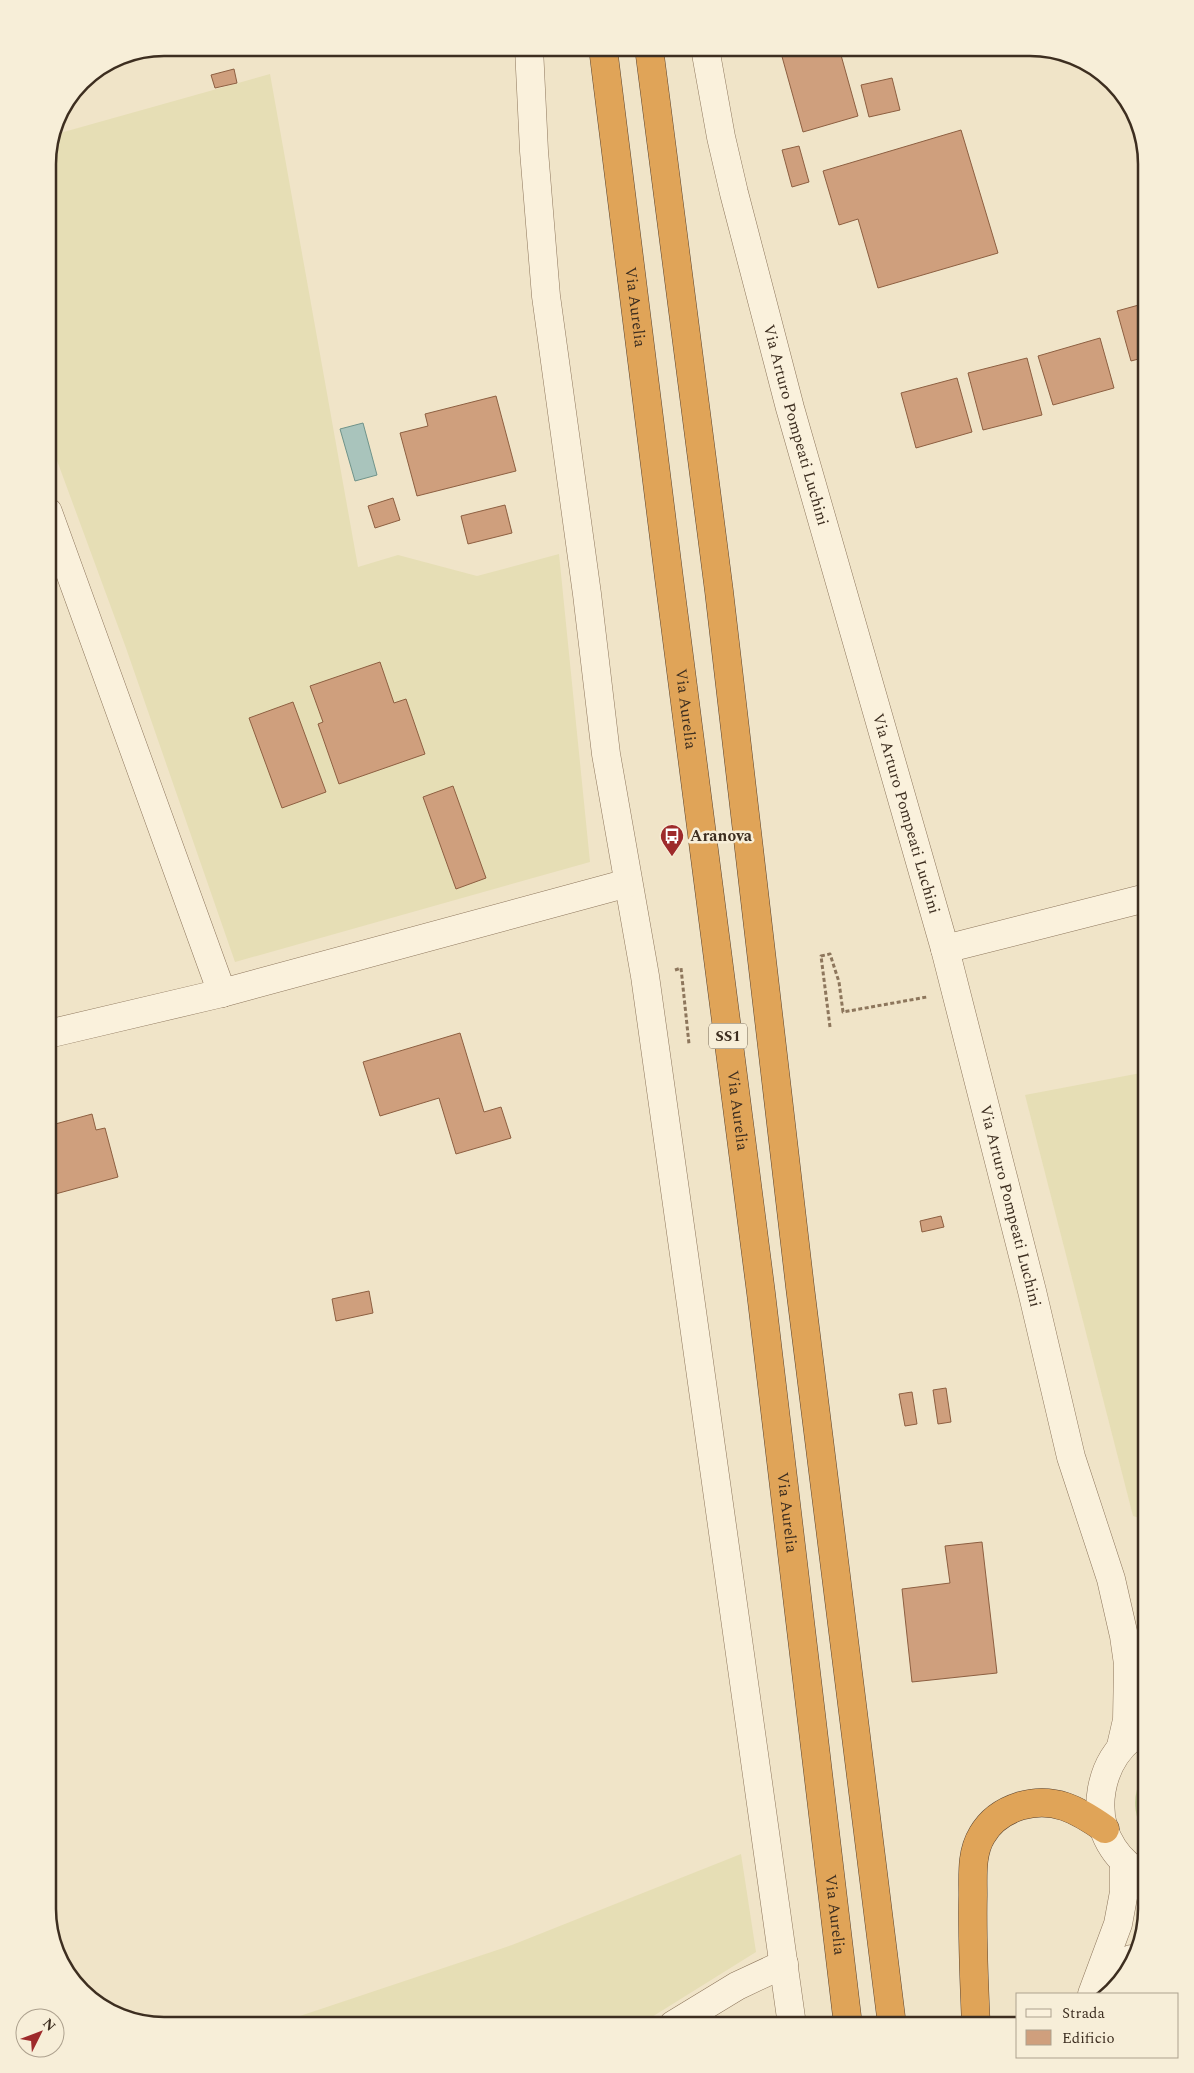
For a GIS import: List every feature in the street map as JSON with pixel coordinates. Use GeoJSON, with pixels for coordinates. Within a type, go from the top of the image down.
{"type":"FeatureCollection","features":[{"type":"Feature","properties":{"kind":"highway","name":"Via Aurelia"},"geometry":{"type":"LineString","coordinates":[[604,56],[668,578],[758,1274],[847,2017]]}},
{"type":"Feature","properties":{"kind":"highway","name":"SS1"},"geometry":{"type":"LineString","coordinates":[[650,56],[719,590],[800,1287],[891,2017]]}},
{"type":"Feature","properties":{"kind":"highway"},"geometry":{"type":"LineString","coordinates":[[976,2017],[972,1922],[974,1858],[982,1836],[990,1824],[1005,1813],[1024,1805],[1043,1802],[1065,1806],[1085,1815],[1105,1829]]}},
{"type":"Feature","properties":{"kind":"street"},"geometry":{"type":"LineString","coordinates":[[530,56],[534,151],[546,296],[587,594],[606,754],[649,1006],[791,2017]]}},
{"type":"Feature","properties":{"kind":"street","name":"Via Arturo Pompeati Luchini"},"geometry":{"type":"LineString","coordinates":[[707,56],[732,184],[787,398],[945,950],[1030,1281],[1071,1457],[1111,1579],[1124,1636],[1128,1664],[1127,1720],[1121,1746]]}},
{"type":"Feature","properties":{"kind":"street"},"geometry":{"type":"LineString","coordinates":[[56,534],[222,993]]}},
{"type":"Feature","properties":{"kind":"street"},"geometry":{"type":"LineString","coordinates":[[56,1032],[222,993],[628,883]]}},
{"type":"Feature","properties":{"kind":"street"},"geometry":{"type":"LineString","coordinates":[[945,950],[1138,900]]}},
{"type":"Feature","properties":{"kind":"street","name":"Via Arturo Pompeati Luchini"},"geometry":{"type":"LineString","coordinates":[[1111,1579],[1138,1637]]}},
{"type":"Feature","properties":{"kind":"street"},"geometry":{"type":"LineString","coordinates":[[1138,1732],[1121,1746],[1109,1764],[1102,1786],[1100,1808],[1112,1847],[1124,1862],[1138,1873]]}},
{"type":"Feature","properties":{"kind":"street"},"geometry":{"type":"LineString","coordinates":[[1092,1993],[1118,1924],[1124,1892],[1124,1862]]}},
{"type":"Feature","properties":{"kind":"street"},"geometry":{"type":"LineString","coordinates":[[686,2017],[737,1986],[784,1964]]}},
{"type":"Feature","properties":{"kind":"path"},"geometry":{"type":"LineString","coordinates":[[830,1026],[821,956],[830,954],[839,982],[842,1012],[955,992]]}},
{"type":"Feature","properties":{"kind":"path"},"geometry":{"type":"LineString","coordinates":[[681,968],[689,1044]]}},
{"type":"Feature","properties":{"kind":"shaded area"},"geometry":{"type":"Polygon","coordinates":[[[270,74],[358,567],[398,555],[477,576],[559,554],[590,862],[235,962],[126,648],[56,458],[56,157],[61,133],[270,74]]]}},
{"type":"Feature","properties":{"kind":"shaded area"},"geometry":{"type":"Polygon","coordinates":[[[1138,1074],[1138,1518],[1133,1516],[1025,1095],[1138,1074]]]}},
{"type":"Feature","properties":{"kind":"shaded area"},"geometry":{"type":"Polygon","coordinates":[[[741,1854],[756,1952],[652,2017],[297,2017],[512,1945],[741,1854]]]}},
{"type":"Feature","properties":{"kind":"green space"},"geometry":{"type":"Polygon","coordinates":[[[1138,1786],[1138,1819],[1135,1802],[1138,1786]]]}},
{"type":"Feature","properties":{"kind":"water"},"geometry":{"type":"Polygon","coordinates":[[[363,423],[377,475],[355,481],[340,429],[363,423]]]}},
{"type":"Feature","properties":{"kind":"building"},"geometry":{"type":"Polygon","coordinates":[[[782,56],[841,56],[858,116],[803,132],[782,56]]]}},
{"type":"Feature","properties":{"kind":"building"},"geometry":{"type":"Polygon","coordinates":[[[234,69],[237,83],[215,88],[211,75],[234,69]]]}},
{"type":"Feature","properties":{"kind":"building"},"geometry":{"type":"Polygon","coordinates":[[[892,78],[900,110],[869,117],[861,85],[892,78]]]}},
{"type":"Feature","properties":{"kind":"building"},"geometry":{"type":"Polygon","coordinates":[[[961,130],[998,253],[878,288],[858,219],[839,225],[823,171],[961,130]]]}},
{"type":"Feature","properties":{"kind":"building"},"geometry":{"type":"Polygon","coordinates":[[[799,146],[809,182],[792,187],[782,150],[799,146]]]}},
{"type":"Feature","properties":{"kind":"building"},"geometry":{"type":"Polygon","coordinates":[[[1138,305],[1138,359],[1131,361],[1117,311],[1138,305]]]}},
{"type":"Feature","properties":{"kind":"building"},"geometry":{"type":"Polygon","coordinates":[[[1100,338],[1114,388],[1053,405],[1038,356],[1100,338]]]}},
{"type":"Feature","properties":{"kind":"building"},"geometry":{"type":"Polygon","coordinates":[[[1027,358],[1042,415],[983,430],[968,373],[1027,358]]]}},
{"type":"Feature","properties":{"kind":"building"},"geometry":{"type":"Polygon","coordinates":[[[957,378],[972,432],[916,448],[901,393],[957,378]]]}},
{"type":"Feature","properties":{"kind":"building"},"geometry":{"type":"Polygon","coordinates":[[[496,396],[516,471],[417,496],[400,433],[428,426],[425,414],[496,396]]]}},
{"type":"Feature","properties":{"kind":"building"},"geometry":{"type":"Polygon","coordinates":[[[393,498],[400,520],[375,528],[368,506],[393,498]]]}},
{"type":"Feature","properties":{"kind":"building"},"geometry":{"type":"Polygon","coordinates":[[[505,505],[512,533],[468,544],[461,516],[505,505]]]}},
{"type":"Feature","properties":{"kind":"building"},"geometry":{"type":"Polygon","coordinates":[[[380,662],[394,703],[406,699],[425,754],[339,784],[318,724],[323,722],[310,686],[380,662]]]}},
{"type":"Feature","properties":{"kind":"building"},"geometry":{"type":"Polygon","coordinates":[[[293,702],[326,792],[282,808],[249,718],[293,702]]]}},
{"type":"Feature","properties":{"kind":"building"},"geometry":{"type":"Polygon","coordinates":[[[453,786],[486,878],[456,889],[423,797],[453,786]]]}},
{"type":"Feature","properties":{"kind":"building"},"geometry":{"type":"Polygon","coordinates":[[[460,1033],[484,1112],[501,1107],[511,1138],[456,1154],[439,1098],[380,1116],[363,1062],[460,1033]]]}},
{"type":"Feature","properties":{"kind":"building"},"geometry":{"type":"Polygon","coordinates":[[[92,1114],[96,1130],[105,1128],[118,1177],[56,1194],[56,1124],[92,1114]]]}},
{"type":"Feature","properties":{"kind":"building"},"geometry":{"type":"Polygon","coordinates":[[[941,1216],[944,1227],[922,1232],[920,1221],[941,1216]]]}},
{"type":"Feature","properties":{"kind":"building"},"geometry":{"type":"Polygon","coordinates":[[[369,1291],[373,1313],[336,1321],[332,1299],[369,1291]]]}},
{"type":"Feature","properties":{"kind":"building"},"geometry":{"type":"Polygon","coordinates":[[[946,1388],[951,1422],[938,1424],[933,1390],[946,1388]]]}},
{"type":"Feature","properties":{"kind":"building"},"geometry":{"type":"Polygon","coordinates":[[[912,1392],[917,1424],[905,1426],[899,1394],[912,1392]]]}},
{"type":"Feature","properties":{"kind":"building"},"geometry":{"type":"Polygon","coordinates":[[[982,1542],[997,1673],[912,1682],[902,1589],[950,1583],[945,1546],[982,1542]]]}},
{"type":"Feature","properties":{"kind":"place","name":"Aranova"},"geometry":{"type":"Point","coordinates":[672,857]}}]}
